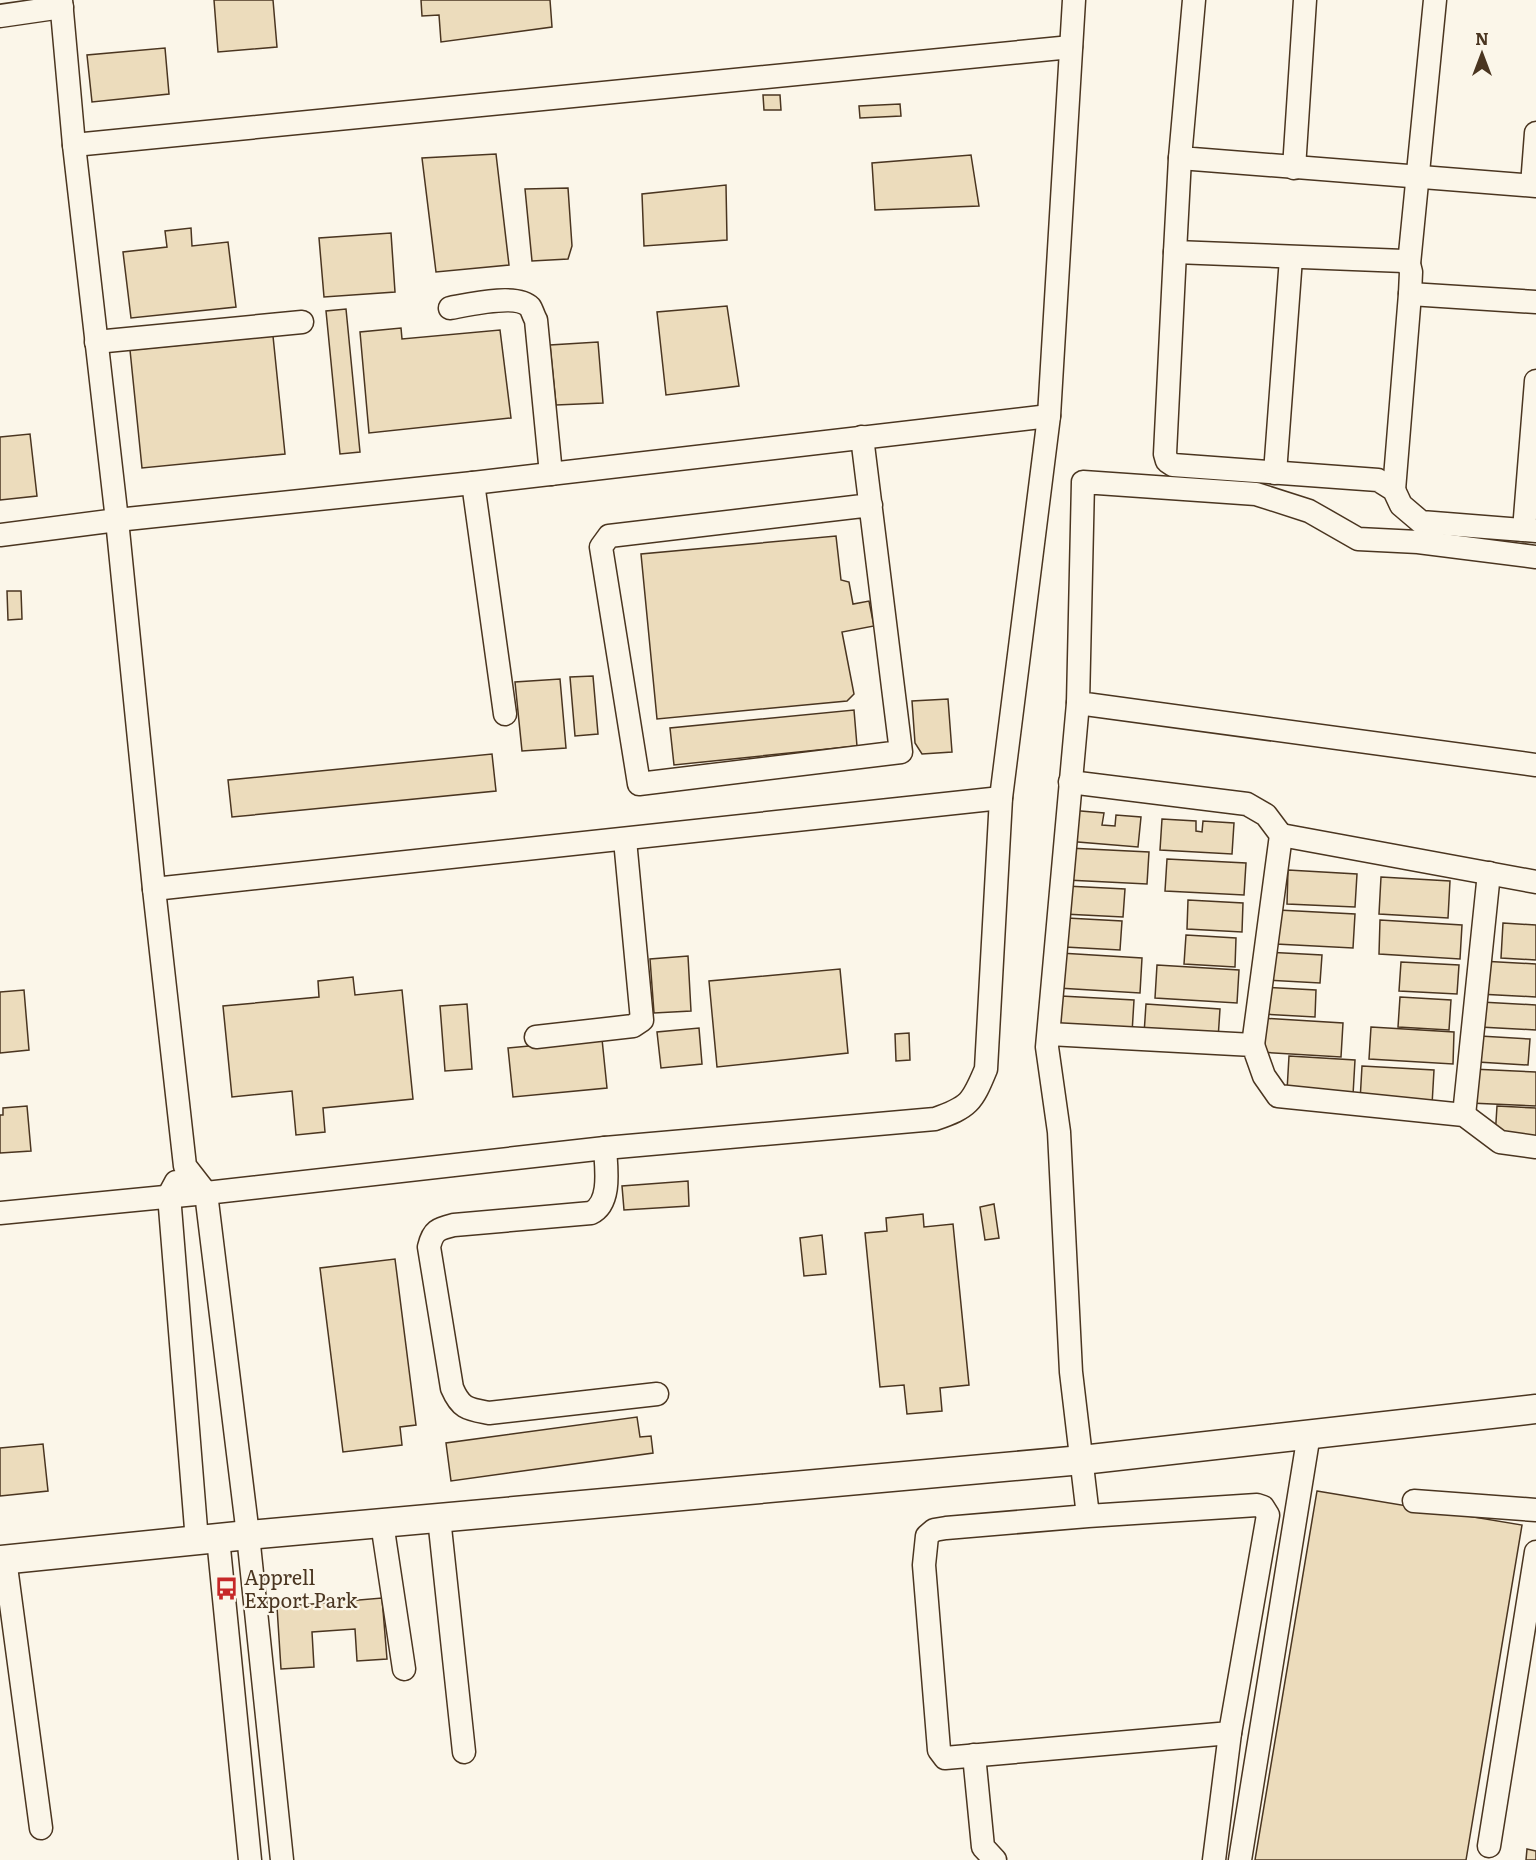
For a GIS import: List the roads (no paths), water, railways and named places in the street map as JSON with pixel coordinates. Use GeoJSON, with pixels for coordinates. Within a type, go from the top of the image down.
{"type":"FeatureCollection","features":[{"type":"Feature","properties":{"kind":"main road"},"geometry":{"type":"LineString","coordinates":[[3,1560],[248,1535],[1082,1460],[1536,1409]]}},
{"type":"Feature","properties":{"kind":"street"},"geometry":{"type":"LineString","coordinates":[[0,1213],[206,1193],[605,1148],[935,1119],[961,1110],[976,1092],[986,1069],[1001,798],[1049,416],[1074,0]]}},
{"type":"Feature","properties":{"kind":"street"},"geometry":{"type":"LineString","coordinates":[[1194,0],[1180,158],[1165,454],[1167,461],[1173,465],[1378,480],[1394,490]]}},
{"type":"Feature","properties":{"kind":"street"},"geometry":{"type":"LineString","coordinates":[[1294,168],[1305,0]]}},
{"type":"Feature","properties":{"kind":"street"},"geometry":{"type":"LineString","coordinates":[[1435,0],[1409,264],[1410,294],[1394,490],[1401,505],[1421,522],[1530,530],[1536,381]]}},
{"type":"Feature","properties":{"kind":"street"},"geometry":{"type":"LineString","coordinates":[[0,16],[61,4],[74,145],[117,520],[154,890],[185,1166],[206,1193],[248,1535],[282,1860]]}},
{"type":"Feature","properties":{"kind":"street"},"geometry":{"type":"LineString","coordinates":[[74,145],[1071,47]]}},
{"type":"Feature","properties":{"kind":"street"},"geometry":{"type":"LineString","coordinates":[[1180,158],[1534,186],[1536,133]]}},
{"type":"Feature","properties":{"kind":"street"},"geometry":{"type":"LineString","coordinates":[[1175,252],[1404,261],[1409,264]]}},
{"type":"Feature","properties":{"kind":"street"},"geometry":{"type":"LineString","coordinates":[[1275,473],[1291,258]]}},
{"type":"Feature","properties":{"kind":"street"},"geometry":{"type":"LineString","coordinates":[[1410,294],[1536,302]]}},
{"type":"Feature","properties":{"kind":"street"},"geometry":{"type":"LineString","coordinates":[[450,308],[505,300],[518,300],[530,307],[536,320],[551,474]]}},
{"type":"Feature","properties":{"kind":"street"},"geometry":{"type":"LineString","coordinates":[[96,342],[302,322]]}},
{"type":"Feature","properties":{"kind":"street"},"geometry":{"type":"LineString","coordinates":[[0,535],[1049,416]]}},
{"type":"Feature","properties":{"kind":"street"},"geometry":{"type":"LineString","coordinates":[[862,437],[871,505],[901,752],[639,784],[601,547],[609,536],[871,505]]}},
{"type":"Feature","properties":{"kind":"street"},"geometry":{"type":"LineString","coordinates":[[1088,1516],[1071,1372],[1059,1132],[1047,1047],[1078,703],[1083,482],[1256,494],[1309,511],[1358,539],[1418,542],[1536,557]]}},
{"type":"Feature","properties":{"kind":"street"},"geometry":{"type":"LineString","coordinates":[[473,483],[505,714]]}},
{"type":"Feature","properties":{"kind":"street"},"geometry":{"type":"LineString","coordinates":[[1078,703],[1536,765]]}},
{"type":"Feature","properties":{"kind":"street"},"geometry":{"type":"LineString","coordinates":[[1070,782],[1247,804],[1266,814],[1281,836],[1253,1045],[1264,1076],[1278,1096],[1464,1115],[1500,1142],[1536,1147]]}},
{"type":"Feature","properties":{"kind":"street"},"geometry":{"type":"LineString","coordinates":[[154,890],[1001,798]]}},
{"type":"Feature","properties":{"kind":"street"},"geometry":{"type":"LineString","coordinates":[[1281,836],[1536,882]]}},
{"type":"Feature","properties":{"kind":"street"},"geometry":{"type":"LineString","coordinates":[[536,1037],[633,1026],[642,1020],[625,840]]}},
{"type":"Feature","properties":{"kind":"street"},"geometry":{"type":"LineString","coordinates":[[1464,1115],[1489,873]]}},
{"type":"Feature","properties":{"kind":"street"},"geometry":{"type":"LineString","coordinates":[[1049,1034],[1253,1045]]}},
{"type":"Feature","properties":{"kind":"street"},"geometry":{"type":"LineString","coordinates":[[605,1148],[605,1188],[602,1204],[598,1210],[591,1213],[454,1225],[439,1229],[432,1237],[429,1247],[452,1388],[458,1402],[468,1409],[489,1413],[657,1394]]}},
{"type":"Feature","properties":{"kind":"street"},"geometry":{"type":"LineString","coordinates":[[185,1166],[169,1195],[208,1540],[250,1860]]}},
{"type":"Feature","properties":{"kind":"street"},"geometry":{"type":"LineString","coordinates":[[1240,1860],[1309,1434]]}},
{"type":"Feature","properties":{"kind":"street"},"geometry":{"type":"LineString","coordinates":[[1414,1501],[1536,1510]]}},
{"type":"Feature","properties":{"kind":"street"},"geometry":{"type":"LineString","coordinates":[[1214,1860],[1230,1733],[1268,1515],[1263,1507],[1257,1505],[1088,1516],[946,1528],[934,1530],[927,1536],[924,1565],[939,1750],[945,1758],[1230,1733]]}},
{"type":"Feature","properties":{"kind":"street"},"geometry":{"type":"LineString","coordinates":[[439,1518],[464,1752]]}},
{"type":"Feature","properties":{"kind":"street"},"geometry":{"type":"LineString","coordinates":[[382,1523],[404,1669]]}},
{"type":"Feature","properties":{"kind":"street"},"geometry":{"type":"LineString","coordinates":[[1489,1846],[1536,1552]]}},
{"type":"Feature","properties":{"kind":"street"},"geometry":{"type":"LineString","coordinates":[[3,1560],[41,1828]]}},
{"type":"Feature","properties":{"kind":"street"},"geometry":{"type":"LineString","coordinates":[[974,1755],[983,1847],[995,1860]]}},
{"type":"Feature","properties":{"kind":"place","name":"Apprell Export Park"},"geometry":{"type":"Point","coordinates":[226,1588]}}]}
